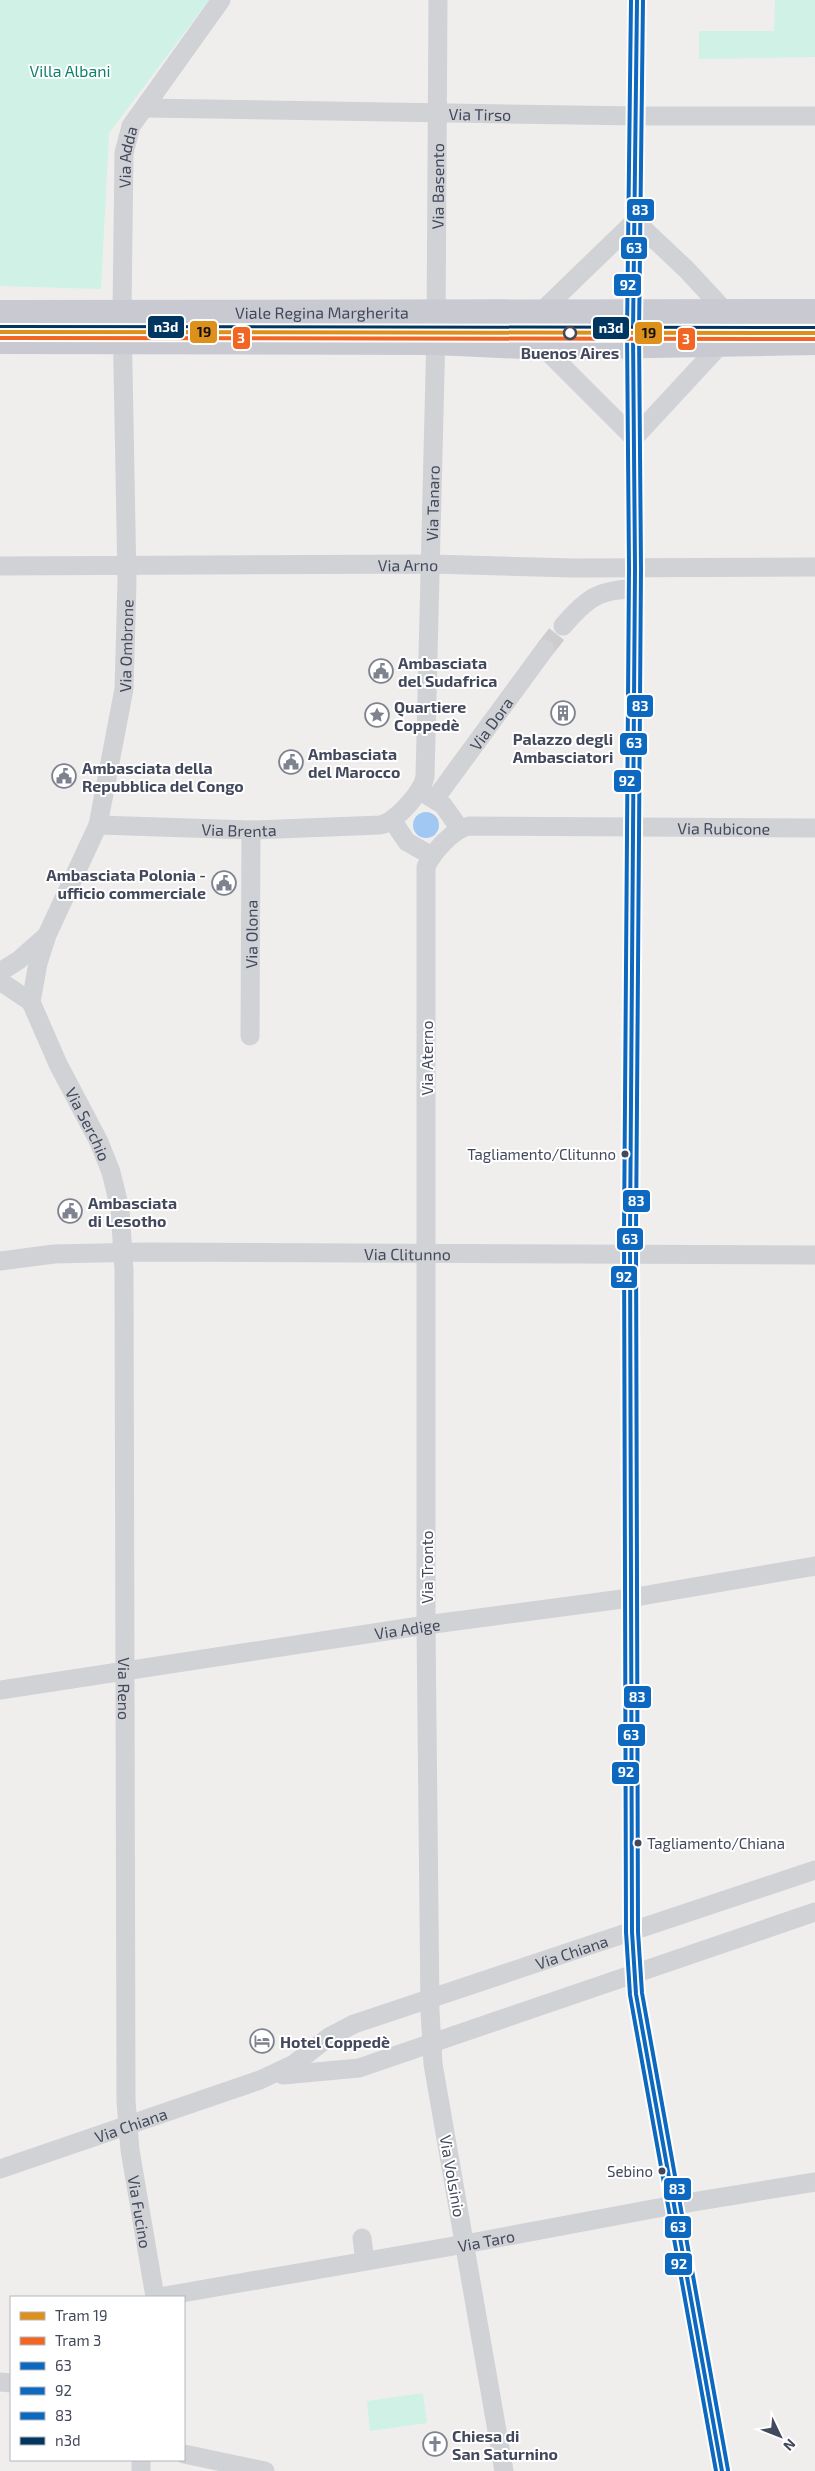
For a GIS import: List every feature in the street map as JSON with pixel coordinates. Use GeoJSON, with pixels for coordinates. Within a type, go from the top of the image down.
{"type":"FeatureCollection","features":[{"type":"Feature","properties":{"kind":"main road","name":"Viale Regina Margherita"},"geometry":{"type":"LineString","coordinates":[[0,342],[123,328],[436,328],[543,310],[721,344],[815,343]]}},
{"type":"Feature","properties":{"kind":"main road","name":"Viale Regina Margherita"},"geometry":{"type":"LineString","coordinates":[[0,312],[123,328],[436,328],[544,348],[633,328],[725,311],[815,311]]}},
{"type":"Feature","properties":{"kind":"street","name":"Via Adda"},"geometry":{"type":"LineString","coordinates":[[123,328],[124,153],[131,126],[146,108],[221,0]]}},
{"type":"Feature","properties":{"kind":"street","name":"Via Basento"},"geometry":{"type":"LineString","coordinates":[[436,328],[438,0]]}},
{"type":"Feature","properties":{"kind":"street"},"geometry":{"type":"LineString","coordinates":[[637,0],[633,328],[635,568],[630,1254],[632,1932],[634,1972],[722,2471]]}},
{"type":"Feature","properties":{"kind":"street","name":"Via Tirso"},"geometry":{"type":"LineString","coordinates":[[146,108],[637,116],[815,116]]}},
{"type":"Feature","properties":{"kind":"street"},"geometry":{"type":"LineString","coordinates":[[543,310],[635,221]]}},
{"type":"Feature","properties":{"kind":"street"},"geometry":{"type":"LineString","coordinates":[[635,221],[725,311]]}},
{"type":"Feature","properties":{"kind":"street","name":"Viale Regina Margherita"},"geometry":{"type":"LineString","coordinates":[[0,328],[123,328]]}},
{"type":"Feature","properties":{"kind":"street","name":"Via Ombrone"},"geometry":{"type":"LineString","coordinates":[[31,1002],[38,963],[47,935],[98,825],[124,689],[127,565],[123,328]]}},
{"type":"Feature","properties":{"kind":"street","name":"Viale Regina Margherita"},"geometry":{"type":"LineString","coordinates":[[436,328],[815,328]]}},
{"type":"Feature","properties":{"kind":"street","name":"Via Tanaro"},"geometry":{"type":"LineString","coordinates":[[426,791],[436,328]]}},
{"type":"Feature","properties":{"kind":"street"},"geometry":{"type":"LineString","coordinates":[[634,438],[721,344]]}},
{"type":"Feature","properties":{"kind":"street"},"geometry":{"type":"LineString","coordinates":[[544,348],[634,438]]}},
{"type":"Feature","properties":{"kind":"street","name":"Via Arno"},"geometry":{"type":"LineString","coordinates":[[0,566],[431,564],[635,568],[815,566]]}},
{"type":"Feature","properties":{"kind":"street"},"geometry":{"type":"LineString","coordinates":[[563,626],[581,606],[593,597],[611,590],[634,589]]}},
{"type":"Feature","properties":{"kind":"street","name":"Via Dora"},"geometry":{"type":"LineString","coordinates":[[386,822],[426,791],[545,649]]}},
{"type":"Feature","properties":{"kind":"street"},"geometry":{"type":"LineString","coordinates":[[426,791],[450,811],[464,827]]}},
{"type":"Feature","properties":{"kind":"street"},"geometry":{"type":"LineString","coordinates":[[386,822],[430,860],[464,827],[632,827]]}},
{"type":"Feature","properties":{"kind":"street","name":"Via Brenta"},"geometry":{"type":"LineString","coordinates":[[98,825],[252,830],[386,822]]}},
{"type":"Feature","properties":{"kind":"street","name":"Via Rubicone"},"geometry":{"type":"LineString","coordinates":[[632,827],[815,828]]}},
{"type":"Feature","properties":{"kind":"street","name":"Via Olona"},"geometry":{"type":"LineString","coordinates":[[250,1036],[252,830]]}},
{"type":"Feature","properties":{"kind":"street","name":"Via Aterno"},"geometry":{"type":"LineString","coordinates":[[427,1254],[426,879],[430,860]]}},
{"type":"Feature","properties":{"kind":"street","name":"Via Ombrone"},"geometry":{"type":"LineString","coordinates":[[0,972],[19,960],[47,935]]}},
{"type":"Feature","properties":{"kind":"street"},"geometry":{"type":"LineString","coordinates":[[0,981],[31,1002]]}},
{"type":"Feature","properties":{"kind":"street","name":"Via Serchio"},"geometry":{"type":"LineString","coordinates":[[31,1002],[58,1064],[109,1166],[119,1201],[123,1252]]}},
{"type":"Feature","properties":{"kind":"street","name":"Via Clitunno"},"geometry":{"type":"LineString","coordinates":[[0,1261],[29,1256],[123,1252],[815,1255]]}},
{"type":"Feature","properties":{"kind":"street","name":"Via Reno"},"geometry":{"type":"LineString","coordinates":[[123,1252],[128,2126]]}},
{"type":"Feature","properties":{"kind":"street","name":"Via Tronto"},"geometry":{"type":"LineString","coordinates":[[427,1254],[426,1625],[431,1999]]}},
{"type":"Feature","properties":{"kind":"street","name":"Via Adige"},"geometry":{"type":"LineString","coordinates":[[0,1690],[426,1625],[630,1598],[815,1566]]}},
{"type":"Feature","properties":{"kind":"street","name":"Via Chiana"},"geometry":{"type":"LineString","coordinates":[[0,2169],[260,2080],[305,2058],[329,2037],[354,2024],[815,1870]]}},
{"type":"Feature","properties":{"kind":"street","name":"Via Chiana"},"geometry":{"type":"LineString","coordinates":[[260,2080],[299,2072],[344,2070],[368,2065],[634,1972],[815,1912]]}},
{"type":"Feature","properties":{"kind":"street","name":"Via Volsinio"},"geometry":{"type":"LineString","coordinates":[[431,1999],[433,2064],[504,2471]]}},
{"type":"Feature","properties":{"kind":"street"},"geometry":{"type":"LineString","coordinates":[[329,2037],[328,2056],[335,2066],[344,2070]]}},
{"type":"Feature","properties":{"kind":"street","name":"Via Fucino"},"geometry":{"type":"LineString","coordinates":[[128,2126],[155,2296]]}},
{"type":"Feature","properties":{"kind":"street","name":"Via Taro"},"geometry":{"type":"LineString","coordinates":[[165,2296],[465,2244],[674,2205],[815,2182]]}},
{"type":"Feature","properties":{"kind":"street"},"geometry":{"type":"LineString","coordinates":[[362,2238],[365,2261]]}},
{"type":"Feature","properties":{"kind":"street"},"geometry":{"type":"LineString","coordinates":[[185,2454],[266,2471]]}},
{"type":"Feature","properties":{"kind":"green space","name":"Villa Albani"},"geometry":{"type":"Polygon","coordinates":[[[0,0],[209,0],[109,133],[101,289],[0,286],[0,0]]]}},
{"type":"Feature","properties":{"kind":"green space"},"geometry":{"type":"Polygon","coordinates":[[[775,0],[815,0],[815,57],[699,59],[699,31],[774,31],[775,0]]]}},
{"type":"Feature","properties":{"kind":"green space"},"geometry":{"type":"Polygon","coordinates":[[[423,2393],[427,2423],[370,2431],[367,2401],[423,2393]]]}},
{"type":"Feature","properties":{"kind":"water"},"geometry":{"type":"Polygon","coordinates":[[[426,812],[435,816],[439,825],[435,834],[426,838],[417,834],[413,825],[417,816],[426,812]]]}},
{"type":"Feature","properties":{"kind":"tunnel"},"geometry":{"type":"LineString","coordinates":[[545,649],[563,626]]}},
{"type":"Feature","properties":{"kind":"tram line","name":"19"},"geometry":{"type":"LineString","coordinates":[[0,332],[815,333]]}},
{"type":"Feature","properties":{"kind":"tram line","name":"3"},"geometry":{"type":"LineString","coordinates":[[0,338],[815,339]]}},
{"type":"Feature","properties":{"kind":"transit line","name":"92"},"geometry":{"type":"LineString","coordinates":[[631,0],[627,333],[629,568],[624,1235],[626,1932],[630,1995],[716,2471]]}},
{"type":"Feature","properties":{"kind":"transit line","name":"63"},"geometry":{"type":"LineString","coordinates":[[637,0],[633,333],[635,568],[630,1235],[632,1932],[636,1994],[722,2471]]}},
{"type":"Feature","properties":{"kind":"transit line","name":"83"},"geometry":{"type":"LineString","coordinates":[[643,0],[639,333],[641,568],[636,1235],[638,1932],[642,1993],[728,2470]]}},
{"type":"Feature","properties":{"kind":"transit line","name":"n3d"},"geometry":{"type":"LineString","coordinates":[[0,327],[815,328]]}},
{"type":"Feature","properties":{"kind":"place","name":"Buenos Aires"},"geometry":{"type":"Point","coordinates":[570,333]}},
{"type":"Feature","properties":{"kind":"place","name":"Ambasciata del Sudafrica"},"geometry":{"type":"Point","coordinates":[381,671]}},
{"type":"Feature","properties":{"kind":"place","name":"Palazzo degli Ambasciatori"},"geometry":{"type":"Point","coordinates":[563,713]}},
{"type":"Feature","properties":{"kind":"place","name":"Quartiere Coppedè"},"geometry":{"type":"Point","coordinates":[377,715]}},
{"type":"Feature","properties":{"kind":"place","name":"Ambasciata del Marocco"},"geometry":{"type":"Point","coordinates":[291,762]}},
{"type":"Feature","properties":{"kind":"place","name":"Ambasciata della Repubblica del Congo"},"geometry":{"type":"Point","coordinates":[64,776]}},
{"type":"Feature","properties":{"kind":"place","name":"Ambasciata Polonia - ufficio commerciale"},"geometry":{"type":"Point","coordinates":[224,883]}},
{"type":"Feature","properties":{"kind":"place","name":"Tagliamento/Clitunno"},"geometry":{"type":"Point","coordinates":[625,1154]}},
{"type":"Feature","properties":{"kind":"place","name":"Ambasciata di Lesotho"},"geometry":{"type":"Point","coordinates":[70,1211]}},
{"type":"Feature","properties":{"kind":"place","name":"Tagliamento/Chiana"},"geometry":{"type":"Point","coordinates":[638,1843]}},
{"type":"Feature","properties":{"kind":"place","name":"Hotel Coppedè"},"geometry":{"type":"Point","coordinates":[262,2041]}},
{"type":"Feature","properties":{"kind":"place","name":"Sebino"},"geometry":{"type":"Point","coordinates":[662,2171]}},
{"type":"Feature","properties":{"kind":"place","name":"Chiesa di San Saturnino"},"geometry":{"type":"Point","coordinates":[435,2444]}}]}
